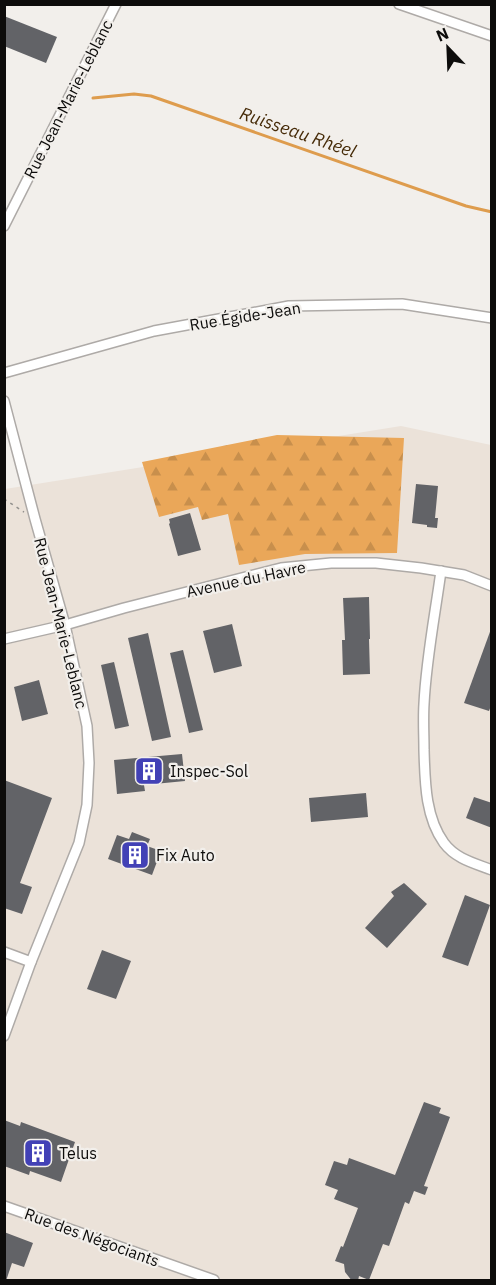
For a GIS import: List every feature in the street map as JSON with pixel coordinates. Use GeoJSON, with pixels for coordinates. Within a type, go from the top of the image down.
{"type":"FeatureCollection","features":[{"type":"Feature","properties":{"kind":"street","name":"Rue Jean-Marie-Leblanc"},"geometry":{"type":"LineString","coordinates":[[4,226],[116,4]]}},
{"type":"Feature","properties":{"kind":"street"},"geometry":{"type":"LineString","coordinates":[[399,4],[492,36]]}},
{"type":"Feature","properties":{"kind":"street","name":"Rue Égide-Jean"},"geometry":{"type":"LineString","coordinates":[[4,373],[153,331],[289,306],[402,304],[492,318]]}},
{"type":"Feature","properties":{"kind":"street","name":"Rue Jean-Marie-Leblanc"},"geometry":{"type":"LineString","coordinates":[[4,401],[65,626],[87,726],[89,763],[87,805],[79,843],[4,1036]]}},
{"type":"Feature","properties":{"kind":"street","name":"Avenue du Havre"},"geometry":{"type":"LineString","coordinates":[[4,639],[65,626],[124,608],[281,568],[331,562],[376,563],[421,568],[464,575],[492,586]]}},
{"type":"Feature","properties":{"kind":"street"},"geometry":{"type":"LineString","coordinates":[[441,571],[424,705],[425,772],[430,815],[435,830],[457,857],[492,870]]}},
{"type":"Feature","properties":{"kind":"street"},"geometry":{"type":"LineString","coordinates":[[4,952],[31,962]]}},
{"type":"Feature","properties":{"kind":"street","name":"Rue des Négociants"},"geometry":{"type":"LineString","coordinates":[[4,1206],[214,1281]]}},
{"type":"Feature","properties":{"kind":"path"},"geometry":{"type":"LineString","coordinates":[[4,499],[35,519]]}},
{"type":"Feature","properties":{"kind":"shaded area"},"geometry":{"type":"Polygon","coordinates":[[[401,426],[491,445],[491,1280],[5,1280],[5,489],[401,426]]]}},
{"type":"Feature","properties":{"kind":"green space"},"geometry":{"type":"Polygon","coordinates":[[[277,435],[404,438],[397,553],[305,554],[239,565],[228,514],[202,520],[198,507],[159,517],[142,462],[277,435]]]}},
{"type":"Feature","properties":{"kind":"building"},"geometry":{"type":"Polygon","coordinates":[[[4,16],[57,37],[46,63],[4,46],[4,16]]]}},
{"type":"Feature","properties":{"kind":"building"},"geometry":{"type":"Polygon","coordinates":[[[416,484],[438,486],[435,518],[438,518],[437,528],[412,523],[416,484]]]}},
{"type":"Feature","properties":{"kind":"building"},"geometry":{"type":"Polygon","coordinates":[[[190,513],[201,550],[178,556],[169,519],[190,513]]]}},
{"type":"Feature","properties":{"kind":"building"},"geometry":{"type":"Polygon","coordinates":[[[369,597],[370,674],[343,675],[342,640],[345,640],[343,598],[369,597]]]}},
{"type":"Feature","properties":{"kind":"building"},"geometry":{"type":"Polygon","coordinates":[[[232,624],[242,666],[214,673],[203,631],[232,624]]]}},
{"type":"Feature","properties":{"kind":"building"},"geometry":{"type":"Polygon","coordinates":[[[491,629],[492,703],[489,711],[464,703],[491,629]]]}},
{"type":"Feature","properties":{"kind":"building"},"geometry":{"type":"Polygon","coordinates":[[[148,633],[171,737],[152,741],[128,638],[148,633]]]}},
{"type":"Feature","properties":{"kind":"building"},"geometry":{"type":"Polygon","coordinates":[[[183,650],[203,730],[189,733],[170,653],[183,650]]]}},
{"type":"Feature","properties":{"kind":"building"},"geometry":{"type":"Polygon","coordinates":[[[114,662],[129,726],[115,729],[101,665],[114,662]]]}},
{"type":"Feature","properties":{"kind":"building"},"geometry":{"type":"Polygon","coordinates":[[[39,680],[48,714],[22,721],[14,687],[39,680]]]}},
{"type":"Feature","properties":{"kind":"building","name":"Inspec-Sol"},"geometry":{"type":"Polygon","coordinates":[[[182,754],[185,781],[144,785],[145,791],[117,794],[114,760],[182,754]]]}},
{"type":"Feature","properties":{"kind":"building"},"geometry":{"type":"Polygon","coordinates":[[[4,780],[52,798],[20,883],[32,887],[22,914],[4,908],[4,780]]]}},
{"type":"Feature","properties":{"kind":"building"},"geometry":{"type":"Polygon","coordinates":[[[366,793],[368,817],[311,822],[309,798],[366,793]]]}},
{"type":"Feature","properties":{"kind":"building"},"geometry":{"type":"Polygon","coordinates":[[[474,797],[492,803],[492,828],[466,818],[474,797]]]}},
{"type":"Feature","properties":{"kind":"building","name":"Fix Auto"},"geometry":{"type":"Polygon","coordinates":[[[132,832],[150,839],[147,846],[161,851],[152,875],[108,859],[117,835],[129,839],[132,832]]]}},
{"type":"Feature","properties":{"kind":"building"},"geometry":{"type":"Polygon","coordinates":[[[404,883],[427,904],[387,948],[365,928],[394,896],[391,892],[404,883]]]}},
{"type":"Feature","properties":{"kind":"building"},"geometry":{"type":"Polygon","coordinates":[[[465,895],[490,905],[468,966],[442,957],[465,895]]]}},
{"type":"Feature","properties":{"kind":"building"},"geometry":{"type":"Polygon","coordinates":[[[102,950],[131,961],[116,999],[87,989],[102,950]]]}},
{"type":"Feature","properties":{"kind":"building"},"geometry":{"type":"Polygon","coordinates":[[[424,1102],[441,1108],[439,1113],[450,1117],[424,1186],[428,1187],[425,1195],[414,1191],[409,1204],[405,1202],[389,1246],[383,1244],[369,1280],[359,1276],[358,1281],[352,1281],[345,1272],[344,1264],[335,1261],[358,1208],[334,1199],[338,1190],[325,1185],[334,1161],[347,1165],[349,1158],[395,1175],[424,1102]]]}},
{"type":"Feature","properties":{"kind":"building","name":"Telus"},"geometry":{"type":"Polygon","coordinates":[[[4,1120],[20,1126],[21,1122],[75,1142],[61,1182],[30,1171],[29,1175],[4,1166],[4,1120]]]}},
{"type":"Feature","properties":{"kind":"building"},"geometry":{"type":"Polygon","coordinates":[[[4,1232],[33,1243],[24,1267],[12,1263],[6,1281],[4,1281],[4,1232]]]}},
{"type":"Feature","properties":{"kind":"waterway","name":"Ruisseau Rhéel"},"geometry":{"type":"LineString","coordinates":[[93,98],[134,94],[151,96],[466,206],[492,212]]}},
{"type":"Feature","properties":{"kind":"place","name":"Inspec-Sol"},"geometry":{"type":"Point","coordinates":[149,771]}},
{"type":"Feature","properties":{"kind":"place","name":"Fix Auto"},"geometry":{"type":"Point","coordinates":[135,855]}},
{"type":"Feature","properties":{"kind":"place","name":"Telus"},"geometry":{"type":"Point","coordinates":[38,1153]}}]}
